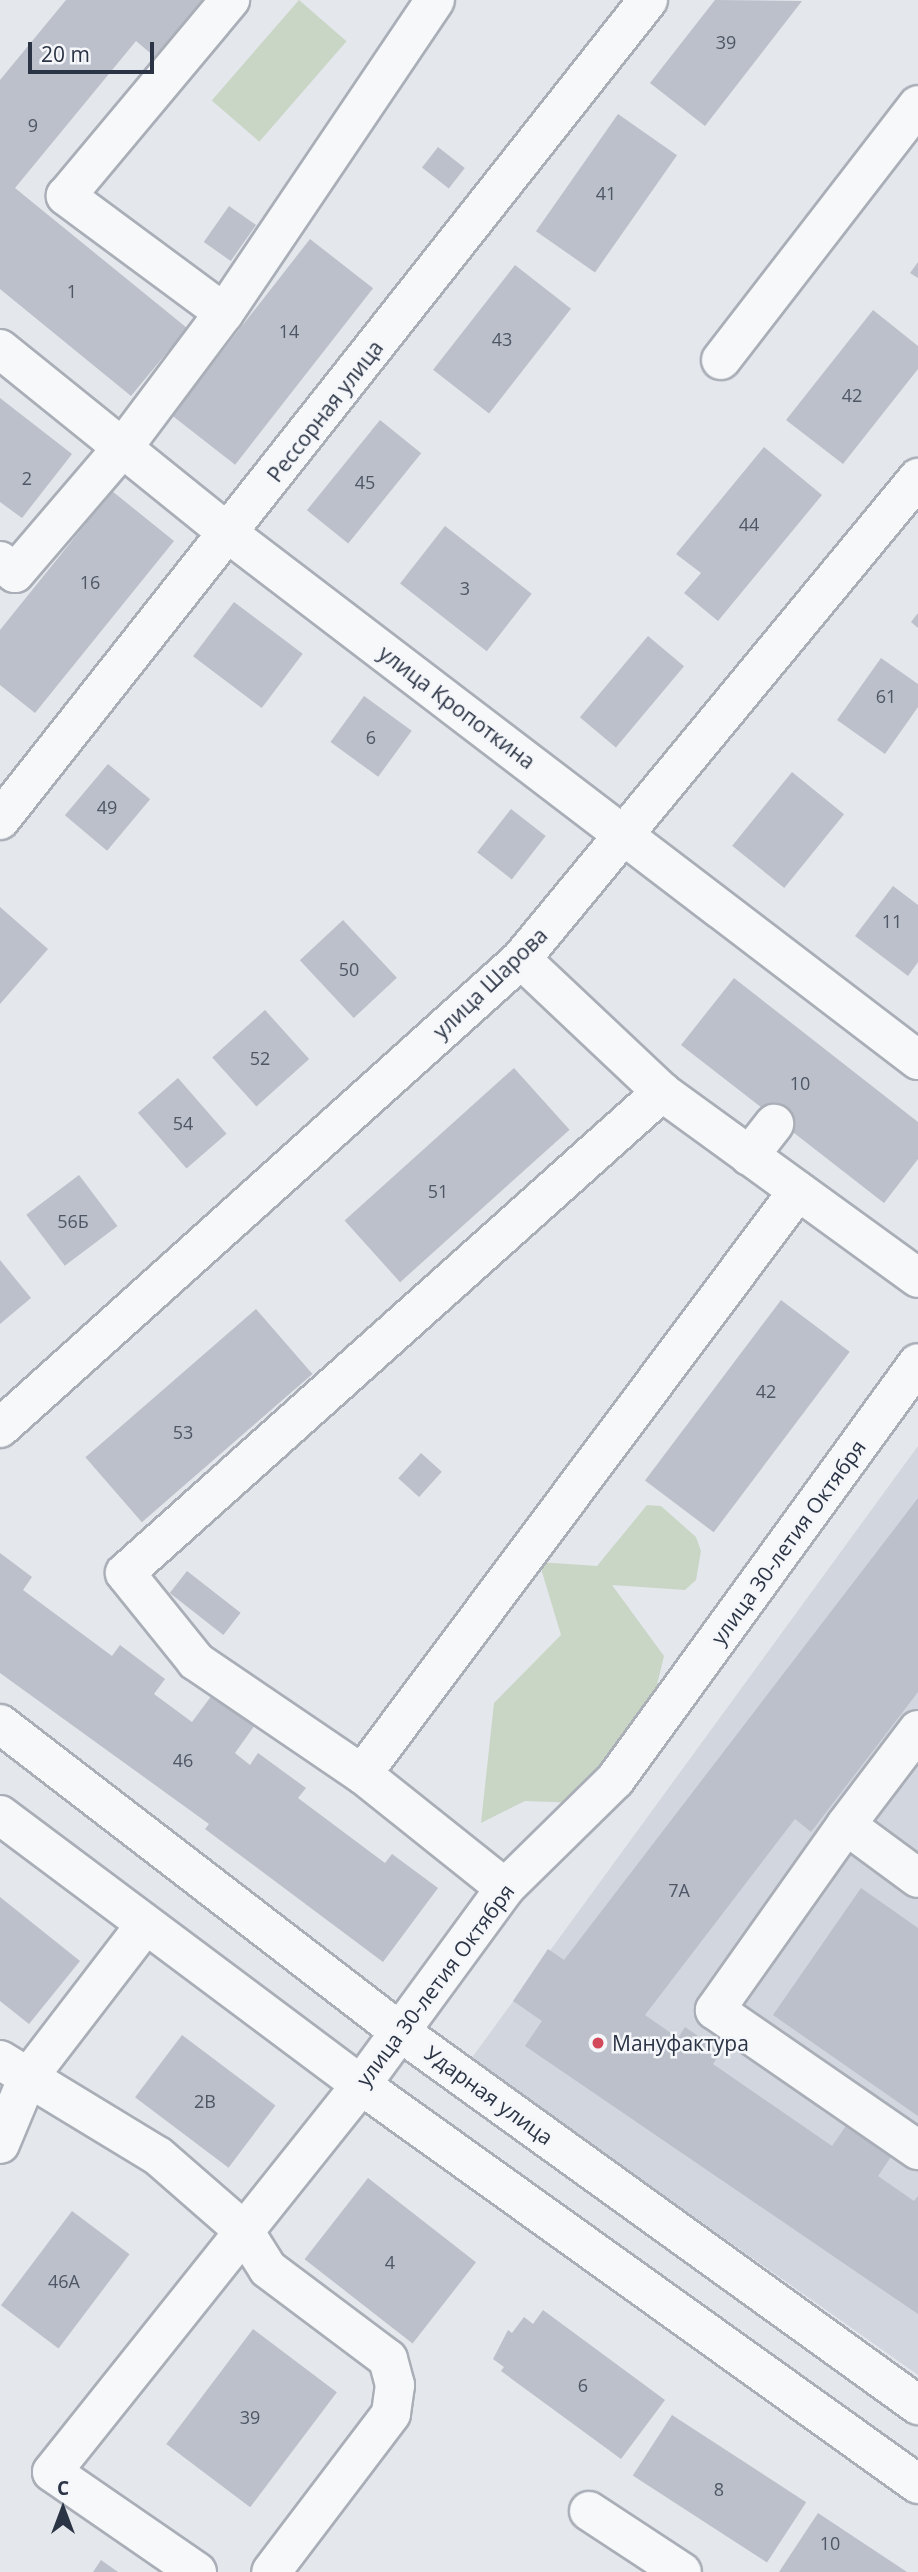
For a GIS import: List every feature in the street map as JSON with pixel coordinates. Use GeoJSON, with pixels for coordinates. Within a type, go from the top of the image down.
{"type":"FeatureCollection","features":[{"type":"Feature","properties":{"kind":"street"},"geometry":{"type":"LineString","coordinates":[[224,313],[66,196],[230,0]]}},
{"type":"Feature","properties":{"kind":"street"},"geometry":{"type":"LineString","coordinates":[[5,576],[124,446],[224,313],[435,0]]}},
{"type":"Feature","properties":{"kind":"street","name":"Рессорная улица"},"geometry":{"type":"LineString","coordinates":[[8,795],[229,534],[648,0]]}},
{"type":"Feature","properties":{"kind":"street"},"geometry":{"type":"LineString","coordinates":[[722,360],[918,105]]}},
{"type":"Feature","properties":{"kind":"street","name":"улица Кропоткина"},"geometry":{"type":"LineString","coordinates":[[0,349],[124,446],[229,534],[918,1059]]}},
{"type":"Feature","properties":{"kind":"street","name":"улица Шарова"},"geometry":{"type":"LineString","coordinates":[[0,1429],[521,959],[627,835],[918,478]]}},
{"type":"Feature","properties":{"kind":"street"},"geometry":{"type":"LineString","coordinates":[[521,959],[662,1092],[918,1278]]}},
{"type":"Feature","properties":{"kind":"street"},"geometry":{"type":"LineString","coordinates":[[505,1888],[362,1774],[196,1661],[125,1573],[662,1092]]}},
{"type":"Feature","properties":{"kind":"street"},"geometry":{"type":"LineString","coordinates":[[749,1156],[774,1124]]}},
{"type":"Feature","properties":{"kind":"street"},"geometry":{"type":"LineString","coordinates":[[362,1774],[797,1191]]}},
{"type":"Feature","properties":{"kind":"street","name":"улица 30-летия Октября"},"geometry":{"type":"LineString","coordinates":[[197,2572],[52,2472],[361,2085],[505,1888],[615,1780],[918,1363]]}},
{"type":"Feature","properties":{"kind":"street","name":"Ударная улица"},"geometry":{"type":"LineString","coordinates":[[0,1724],[399,2031],[918,2405]]}},
{"type":"Feature","properties":{"kind":"street"},"geometry":{"type":"LineString","coordinates":[[918,1730],[846,1825],[715,2010],[918,2150]]}},
{"type":"Feature","properties":{"kind":"street"},"geometry":{"type":"LineString","coordinates":[[0,1815],[361,2085],[918,2484]]}},
{"type":"Feature","properties":{"kind":"street"},"geometry":{"type":"LineString","coordinates":[[846,1825],[918,1878]]}},
{"type":"Feature","properties":{"kind":"street"},"geometry":{"type":"LineString","coordinates":[[0,2144],[14,2070],[145,1925]]}},
{"type":"Feature","properties":{"kind":"street"},"geometry":{"type":"LineString","coordinates":[[14,2070],[158,2157],[244,2231],[268,2269],[344,2322],[388,2359],[395,2385],[391,2414],[271,2572]]}},
{"type":"Feature","properties":{"kind":"street"},"geometry":{"type":"LineString","coordinates":[[589,2511],[682,2572]]}},
{"type":"Feature","properties":{"kind":"shaded area"},"geometry":{"type":"Polygon","coordinates":[[[918,1446],[918,2375],[471,2059],[918,1446]]]}},
{"type":"Feature","properties":{"kind":"green space"},"geometry":{"type":"Polygon","coordinates":[[[299,0],[347,41],[259,142],[212,100],[299,0]]]}},
{"type":"Feature","properties":{"kind":"green space"},"geometry":{"type":"Polygon","coordinates":[[[647,1505],[661,1506],[696,1537],[701,1551],[696,1580],[685,1590],[612,1585],[664,1656],[653,1701],[581,1803],[525,1801],[481,1823],[494,1703],[561,1635],[539,1562],[597,1566],[647,1505]]]}},
{"type":"Feature","properties":{"kind":"building"},"geometry":{"type":"Polygon","coordinates":[[[66,0],[202,0],[155,57],[136,41],[15,188],[187,328],[131,396],[0,289],[0,80],[66,0]]]}},
{"type":"Feature","properties":{"kind":"building"},"geometry":{"type":"Polygon","coordinates":[[[715,0],[802,1],[705,126],[650,83],[715,0]]]}},
{"type":"Feature","properties":{"kind":"building"},"geometry":{"type":"Polygon","coordinates":[[[618,114],[677,155],[595,272],[536,231],[618,114]]]}},
{"type":"Feature","properties":{"kind":"building"},"geometry":{"type":"Polygon","coordinates":[[[438,147],[465,168],[449,188],[422,167],[438,147]]]}},
{"type":"Feature","properties":{"kind":"building"},"geometry":{"type":"Polygon","coordinates":[[[229,206],[256,225],[231,261],[204,242],[229,206]]]}},
{"type":"Feature","properties":{"kind":"building"},"geometry":{"type":"Polygon","coordinates":[[[310,239],[373,288],[235,465],[172,416],[310,239]]]}},
{"type":"Feature","properties":{"kind":"building"},"geometry":{"type":"Polygon","coordinates":[[[918,262],[918,278],[910,273],[918,262]]]}},
{"type":"Feature","properties":{"kind":"building"},"geometry":{"type":"Polygon","coordinates":[[[515,265],[571,309],[489,414],[433,370],[515,265]]]}},
{"type":"Feature","properties":{"kind":"building"},"geometry":{"type":"Polygon","coordinates":[[[873,310],[918,346],[918,369],[843,464],[786,420],[873,310]]]}},
{"type":"Feature","properties":{"kind":"building"},"geometry":{"type":"Polygon","coordinates":[[[0,398],[72,454],[22,518],[0,502],[0,398]]]}},
{"type":"Feature","properties":{"kind":"building"},"geometry":{"type":"Polygon","coordinates":[[[380,420],[421,453],[348,544],[307,510],[380,420]]]}},
{"type":"Feature","properties":{"kind":"building"},"geometry":{"type":"Polygon","coordinates":[[[764,447],[822,495],[718,621],[684,593],[701,573],[676,554],[764,447]]]}},
{"type":"Feature","properties":{"kind":"building"},"geometry":{"type":"Polygon","coordinates":[[[112,491],[174,541],[35,713],[0,685],[0,630],[112,491]]]}},
{"type":"Feature","properties":{"kind":"building"},"geometry":{"type":"Polygon","coordinates":[[[445,526],[532,594],[487,651],[400,584],[445,526]]]}},
{"type":"Feature","properties":{"kind":"building"},"geometry":{"type":"Polygon","coordinates":[[[234,602],[303,654],[262,708],[193,656],[234,602]]]}},
{"type":"Feature","properties":{"kind":"building"},"geometry":{"type":"Polygon","coordinates":[[[918,613],[918,628],[911,622],[918,613]]]}},
{"type":"Feature","properties":{"kind":"building"},"geometry":{"type":"Polygon","coordinates":[[[648,636],[684,666],[616,747],[580,717],[648,636]]]}},
{"type":"Feature","properties":{"kind":"building"},"geometry":{"type":"Polygon","coordinates":[[[881,658],[918,684],[918,707],[885,754],[837,720],[881,658]]]}},
{"type":"Feature","properties":{"kind":"building"},"geometry":{"type":"Polygon","coordinates":[[[364,696],[412,731],[378,777],[330,742],[364,696]]]}},
{"type":"Feature","properties":{"kind":"building"},"geometry":{"type":"Polygon","coordinates":[[[108,764],[150,799],[107,851],[65,815],[108,764]]]}},
{"type":"Feature","properties":{"kind":"building"},"geometry":{"type":"Polygon","coordinates":[[[792,772],[844,814],[784,888],[732,846],[792,772]]]}},
{"type":"Feature","properties":{"kind":"building"},"geometry":{"type":"Polygon","coordinates":[[[511,809],[546,836],[512,879],[477,852],[511,809]]]}},
{"type":"Feature","properties":{"kind":"building"},"geometry":{"type":"Polygon","coordinates":[[[893,886],[918,905],[918,962],[908,976],[855,936],[893,886]]]}},
{"type":"Feature","properties":{"kind":"building"},"geometry":{"type":"Polygon","coordinates":[[[0,907],[48,949],[0,1004],[0,907]]]}},
{"type":"Feature","properties":{"kind":"building"},"geometry":{"type":"Polygon","coordinates":[[[343,920],[397,978],[354,1018],[300,960],[343,920]]]}},
{"type":"Feature","properties":{"kind":"building"},"geometry":{"type":"Polygon","coordinates":[[[734,978],[918,1122],[918,1159],[884,1203],[681,1045],[734,978]]]}},
{"type":"Feature","properties":{"kind":"building"},"geometry":{"type":"Polygon","coordinates":[[[265,1010],[309,1059],[256,1107],[212,1058],[265,1010]]]}},
{"type":"Feature","properties":{"kind":"building"},"geometry":{"type":"Polygon","coordinates":[[[514,1068],[570,1130],[400,1282],[345,1221],[514,1068]]]}},
{"type":"Feature","properties":{"kind":"building"},"geometry":{"type":"Polygon","coordinates":[[[178,1078],[227,1134],[187,1169],[138,1113],[178,1078]]]}},
{"type":"Feature","properties":{"kind":"building"},"geometry":{"type":"Polygon","coordinates":[[[79,1175],[118,1226],[65,1266],[26,1215],[79,1175]]]}},
{"type":"Feature","properties":{"kind":"building"},"geometry":{"type":"Polygon","coordinates":[[[0,1260],[31,1298],[0,1324],[0,1260]]]}},
{"type":"Feature","properties":{"kind":"building"},"geometry":{"type":"Polygon","coordinates":[[[781,1300],[850,1352],[714,1532],[645,1480],[781,1300]]]}},
{"type":"Feature","properties":{"kind":"building"},"geometry":{"type":"Polygon","coordinates":[[[256,1309],[312,1374],[142,1522],[85,1457],[256,1309]]]}},
{"type":"Feature","properties":{"kind":"building"},"geometry":{"type":"Polygon","coordinates":[[[421,1453],[442,1472],[419,1497],[398,1478],[421,1453]]]}},
{"type":"Feature","properties":{"kind":"building"},"geometry":{"type":"Polygon","coordinates":[[[918,1498],[918,1692],[811,1832],[795,1819],[645,2015],[678,2038],[685,2027],[721,2052],[713,2064],[832,2146],[850,2120],[895,2151],[878,2176],[914,2201],[918,2196],[918,2314],[525,2046],[542,2021],[513,2001],[548,1949],[564,1960],[918,1498]]]}},
{"type":"Feature","properties":{"kind":"building"},"geometry":{"type":"Polygon","coordinates":[[[0,1553],[32,1577],[23,1590],[112,1656],[120,1645],[165,1679],[154,1694],[192,1722],[215,1691],[257,1722],[235,1753],[250,1765],[258,1753],[306,1788],[298,1798],[385,1863],[392,1854],[438,1888],[383,1962],[205,1829],[209,1824],[0,1673],[0,1553]]]}},
{"type":"Feature","properties":{"kind":"building"},"geometry":{"type":"Polygon","coordinates":[[[187,1571],[241,1613],[223,1635],[170,1593],[187,1571]]]}},
{"type":"Feature","properties":{"kind":"building"},"geometry":{"type":"Polygon","coordinates":[[[861,1888],[918,1928],[918,2116],[773,2015],[861,1888]]]}},
{"type":"Feature","properties":{"kind":"building"},"geometry":{"type":"Polygon","coordinates":[[[0,1897],[80,1961],[29,2024],[0,2001],[0,1897]]]}},
{"type":"Feature","properties":{"kind":"building"},"geometry":{"type":"Polygon","coordinates":[[[182,2035],[275,2105],[228,2168],[135,2097],[182,2035]]]}},
{"type":"Feature","properties":{"kind":"building"},"geometry":{"type":"Polygon","coordinates":[[[368,2178],[476,2262],[413,2344],[305,2259],[368,2178]]]}},
{"type":"Feature","properties":{"kind":"building"},"geometry":{"type":"Polygon","coordinates":[[[72,2211],[130,2254],[58,2349],[1,2305],[72,2211]]]}},
{"type":"Feature","properties":{"kind":"building"},"geometry":{"type":"Polygon","coordinates":[[[543,2310],[665,2400],[621,2459],[501,2371],[504,2367],[493,2359],[508,2330],[512,2333],[524,2317],[533,2324],[543,2310]]]}},
{"type":"Feature","properties":{"kind":"building"},"geometry":{"type":"Polygon","coordinates":[[[253,2329],[337,2392],[250,2507],[166,2444],[253,2329]]]}},
{"type":"Feature","properties":{"kind":"building"},"geometry":{"type":"Polygon","coordinates":[[[672,2415],[806,2502],[767,2563],[633,2475],[672,2415]]]}},
{"type":"Feature","properties":{"kind":"building"},"geometry":{"type":"Polygon","coordinates":[[[818,2513],[907,2572],[779,2572],[818,2513]]]}},
{"type":"Feature","properties":{"kind":"building"},"geometry":{"type":"Polygon","coordinates":[[[101,2560],[118,2572],[93,2572],[101,2560]]]}},
{"type":"Feature","properties":{"kind":"place","name":"Мануфактура"},"geometry":{"type":"Point","coordinates":[598,2043]}}]}
